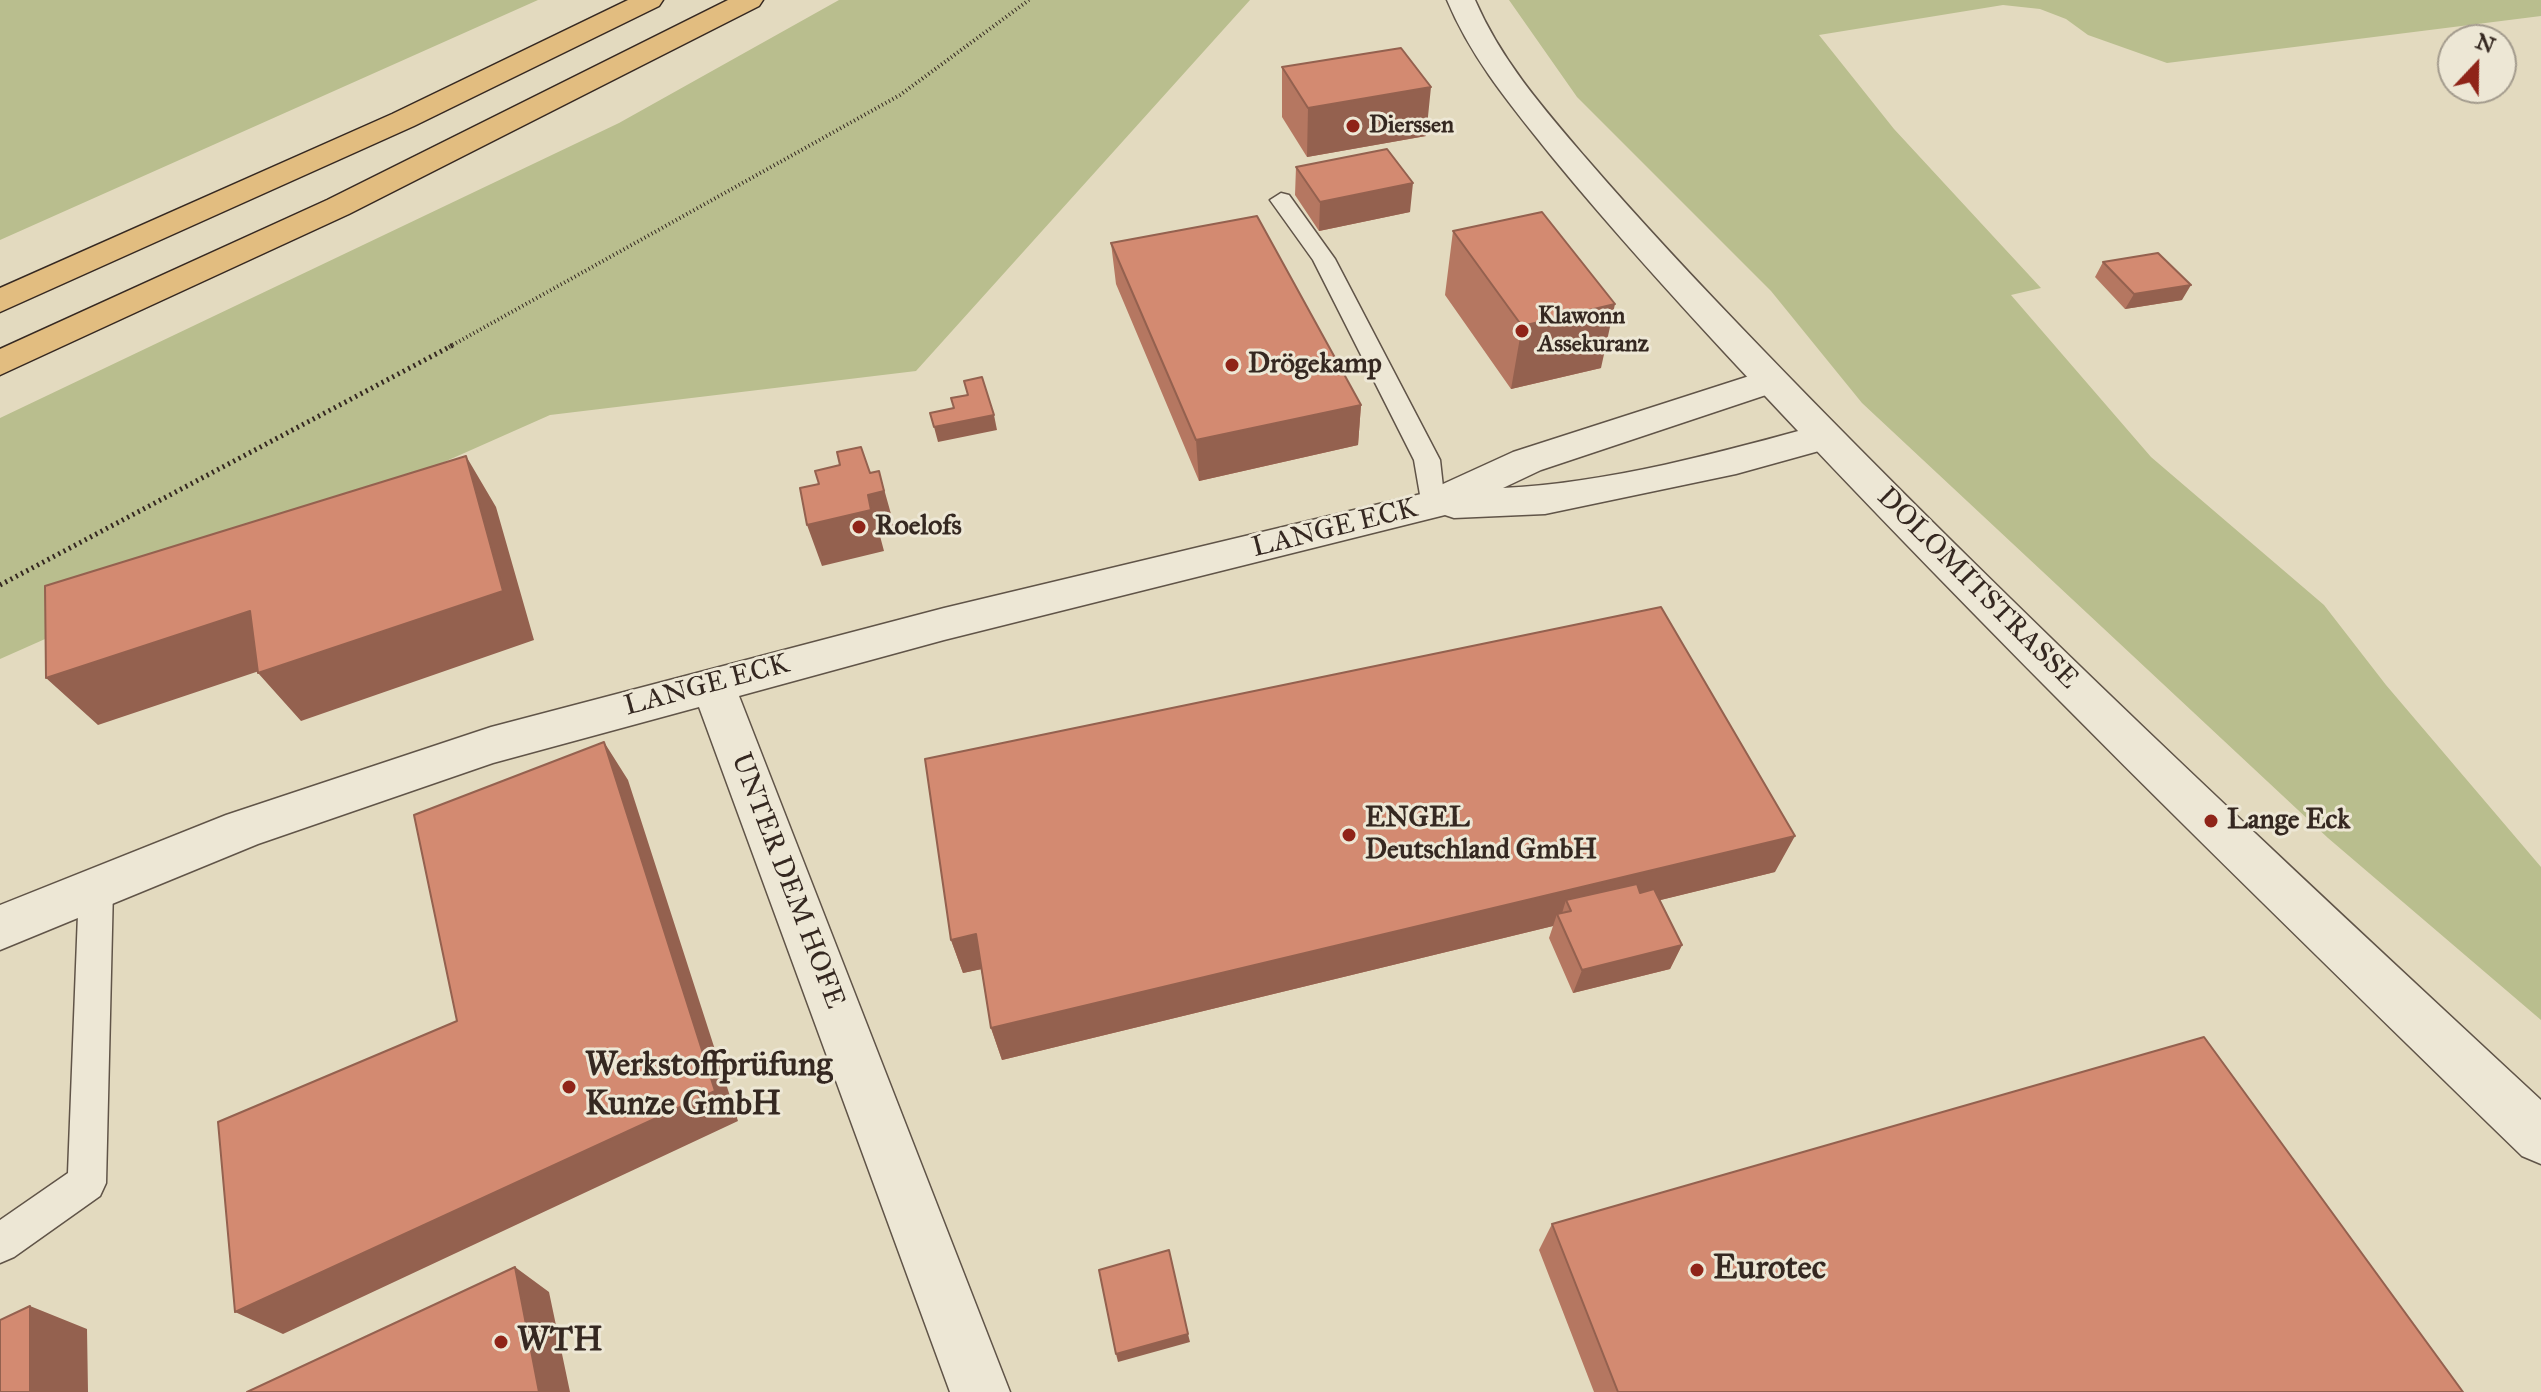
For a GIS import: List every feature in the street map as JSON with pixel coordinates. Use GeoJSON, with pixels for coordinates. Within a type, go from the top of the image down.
{"type":"FeatureCollection","features":[{"type":"Feature","properties":{"kind":"highway"},"geometry":{"type":"LineString","coordinates":[[0,301],[403,120],[649,0]]}},
{"type":"Feature","properties":{"kind":"highway"},"geometry":{"type":"LineString","coordinates":[[0,363],[338,207],[749,0]]}},
{"type":"Feature","properties":{"kind":"street","name":"DOLOMITSTRASSE"},"geometry":{"type":"LineString","coordinates":[[1461,0],[1469,21],[1513,90],[1619,218],[1824,437],[2211,821],[2541,1137]]}},
{"type":"Feature","properties":{"kind":"street","name":"LANGE ECK"},"geometry":{"type":"LineString","coordinates":[[0,928],[243,829],[491,745],[713,684],[1432,505],[1527,461],[1771,381]]}},
{"type":"Feature","properties":{"kind":"street","name":"LANGE ECK"},"geometry":{"type":"LineString","coordinates":[[1432,505],[1545,500],[1736,461],[1824,437]]}},
{"type":"Feature","properties":{"kind":"street","name":"UNTER DEM HOFE"},"geometry":{"type":"LineString","coordinates":[[713,684],[980,1392]]}},
{"type":"Feature","properties":{"kind":"lane"},"geometry":{"type":"LineString","coordinates":[[1281,200],[1324,259],[1427,460],[1432,505]]}},
{"type":"Feature","properties":{"kind":"lane"},"geometry":{"type":"LineString","coordinates":[[0,1243],[87,1183],[96,888]]}},
{"type":"Feature","properties":{"kind":"path"},"geometry":{"type":"LineString","coordinates":[[0,585],[369,391],[900,95],[1029,0]]}},
{"type":"Feature","properties":{"kind":"green space"},"geometry":{"type":"Polygon","coordinates":[[[0,0],[538,0],[0,240],[0,0]]]}},
{"type":"Feature","properties":{"kind":"green space"},"geometry":{"type":"Polygon","coordinates":[[[839,0],[1250,0],[916,371],[550,415],[0,659],[0,418],[619,123],[839,0]]]}},
{"type":"Feature","properties":{"kind":"green space"},"geometry":{"type":"Polygon","coordinates":[[[1509,0],[2541,0],[2541,16],[2477,24],[2437,24],[2437,29],[2167,63],[2088,35],[2066,19],[2040,9],[2003,5],[1819,35],[1894,129],[2041,288],[2011,295],[2151,457],[2324,605],[2386,685],[2541,867],[2541,1020],[2328,838],[1862,403],[1771,291],[1577,97],[1509,0]]]}},
{"type":"Feature","properties":{"kind":"building"},"geometry":{"type":"Polygon","coordinates":[[[1401,48],[1431,87],[1308,108],[1282,67],[1401,48]]]}},
{"type":"Feature","properties":{"kind":"building"},"geometry":{"type":"Polygon","coordinates":[[[1387,149],[1413,183],[1320,202],[1296,167],[1387,149]]]}},
{"type":"Feature","properties":{"kind":"building"},"geometry":{"type":"Polygon","coordinates":[[[1542,212],[1615,304],[1522,326],[1453,231],[1542,212]]]}},
{"type":"Feature","properties":{"kind":"building","name":"Drögekamp"},"geometry":{"type":"Polygon","coordinates":[[[1257,216],[1361,405],[1196,440],[1111,243],[1257,216]]]}},
{"type":"Feature","properties":{"kind":"building"},"geometry":{"type":"Polygon","coordinates":[[[2158,253],[2191,285],[2134,294],[2103,262],[2158,253]]]}},
{"type":"Feature","properties":{"kind":"building"},"geometry":{"type":"Polygon","coordinates":[[[982,377],[994,415],[934,427],[930,413],[954,408],[951,398],[968,395],[964,381],[982,377]]]}},
{"type":"Feature","properties":{"kind":"building"},"geometry":{"type":"Polygon","coordinates":[[[861,447],[870,473],[879,471],[884,491],[868,495],[871,510],[807,525],[800,488],[819,484],[815,471],[840,465],[837,452],[861,447]]]}},
{"type":"Feature","properties":{"kind":"building"},"geometry":{"type":"Polygon","coordinates":[[[466,456],[503,591],[258,673],[250,611],[46,678],[45,586],[466,456]]]}},
{"type":"Feature","properties":{"kind":"building","name":"ENGEL Deutschland GmbH"},"geometry":{"type":"Polygon","coordinates":[[[1661,607],[1795,836],[991,1028],[976,934],[951,940],[925,759],[1661,607]]]}},
{"type":"Feature","properties":{"kind":"building","name":"Werkstoffprüfung Kunze GmbH"},"geometry":{"type":"Polygon","coordinates":[[[604,742],[715,1091],[235,1312],[218,1122],[457,1021],[414,815],[604,742]]]}},
{"type":"Feature","properties":{"kind":"building"},"geometry":{"type":"Polygon","coordinates":[[[1637,884],[1640,893],[1654,889],[1682,945],[1582,970],[1557,914],[1571,911],[1566,900],[1637,884]]]}},
{"type":"Feature","properties":{"kind":"building"},"geometry":{"type":"Polygon","coordinates":[[[2204,1037],[2463,1392],[1618,1392],[1552,1224],[2204,1037]]]}},
{"type":"Feature","properties":{"kind":"building"},"geometry":{"type":"Polygon","coordinates":[[[1169,1250],[1188,1334],[1116,1354],[1099,1270],[1169,1250]]]}},
{"type":"Feature","properties":{"kind":"building"},"geometry":{"type":"Polygon","coordinates":[[[515,1267],[539,1392],[247,1392],[515,1267]]]}},
{"type":"Feature","properties":{"kind":"building"},"geometry":{"type":"Polygon","coordinates":[[[30,1306],[30,1392],[0,1392],[0,1320],[30,1306]]]}},
{"type":"Feature","properties":{"kind":"place","name":"Dierssen"},"geometry":{"type":"Point","coordinates":[1353,126]}},
{"type":"Feature","properties":{"kind":"place","name":"Klawonn Assekuranz"},"geometry":{"type":"Point","coordinates":[1522,331]}},
{"type":"Feature","properties":{"kind":"place","name":"Drögekamp"},"geometry":{"type":"Point","coordinates":[1232,365]}},
{"type":"Feature","properties":{"kind":"place","name":"Roelofs"},"geometry":{"type":"Point","coordinates":[859,527]}},
{"type":"Feature","properties":{"kind":"place","name":"Lange Eck"},"geometry":{"type":"Point","coordinates":[2211,821]}},
{"type":"Feature","properties":{"kind":"place","name":"ENGEL Deutschland GmbH"},"geometry":{"type":"Point","coordinates":[1349,835]}},
{"type":"Feature","properties":{"kind":"place","name":"Werkstoffprüfung Kunze GmbH"},"geometry":{"type":"Point","coordinates":[569,1087]}},
{"type":"Feature","properties":{"kind":"place","name":"Eurotec"},"geometry":{"type":"Point","coordinates":[1697,1270]}},
{"type":"Feature","properties":{"kind":"place","name":"WTH"},"geometry":{"type":"Point","coordinates":[501,1342]}}]}
